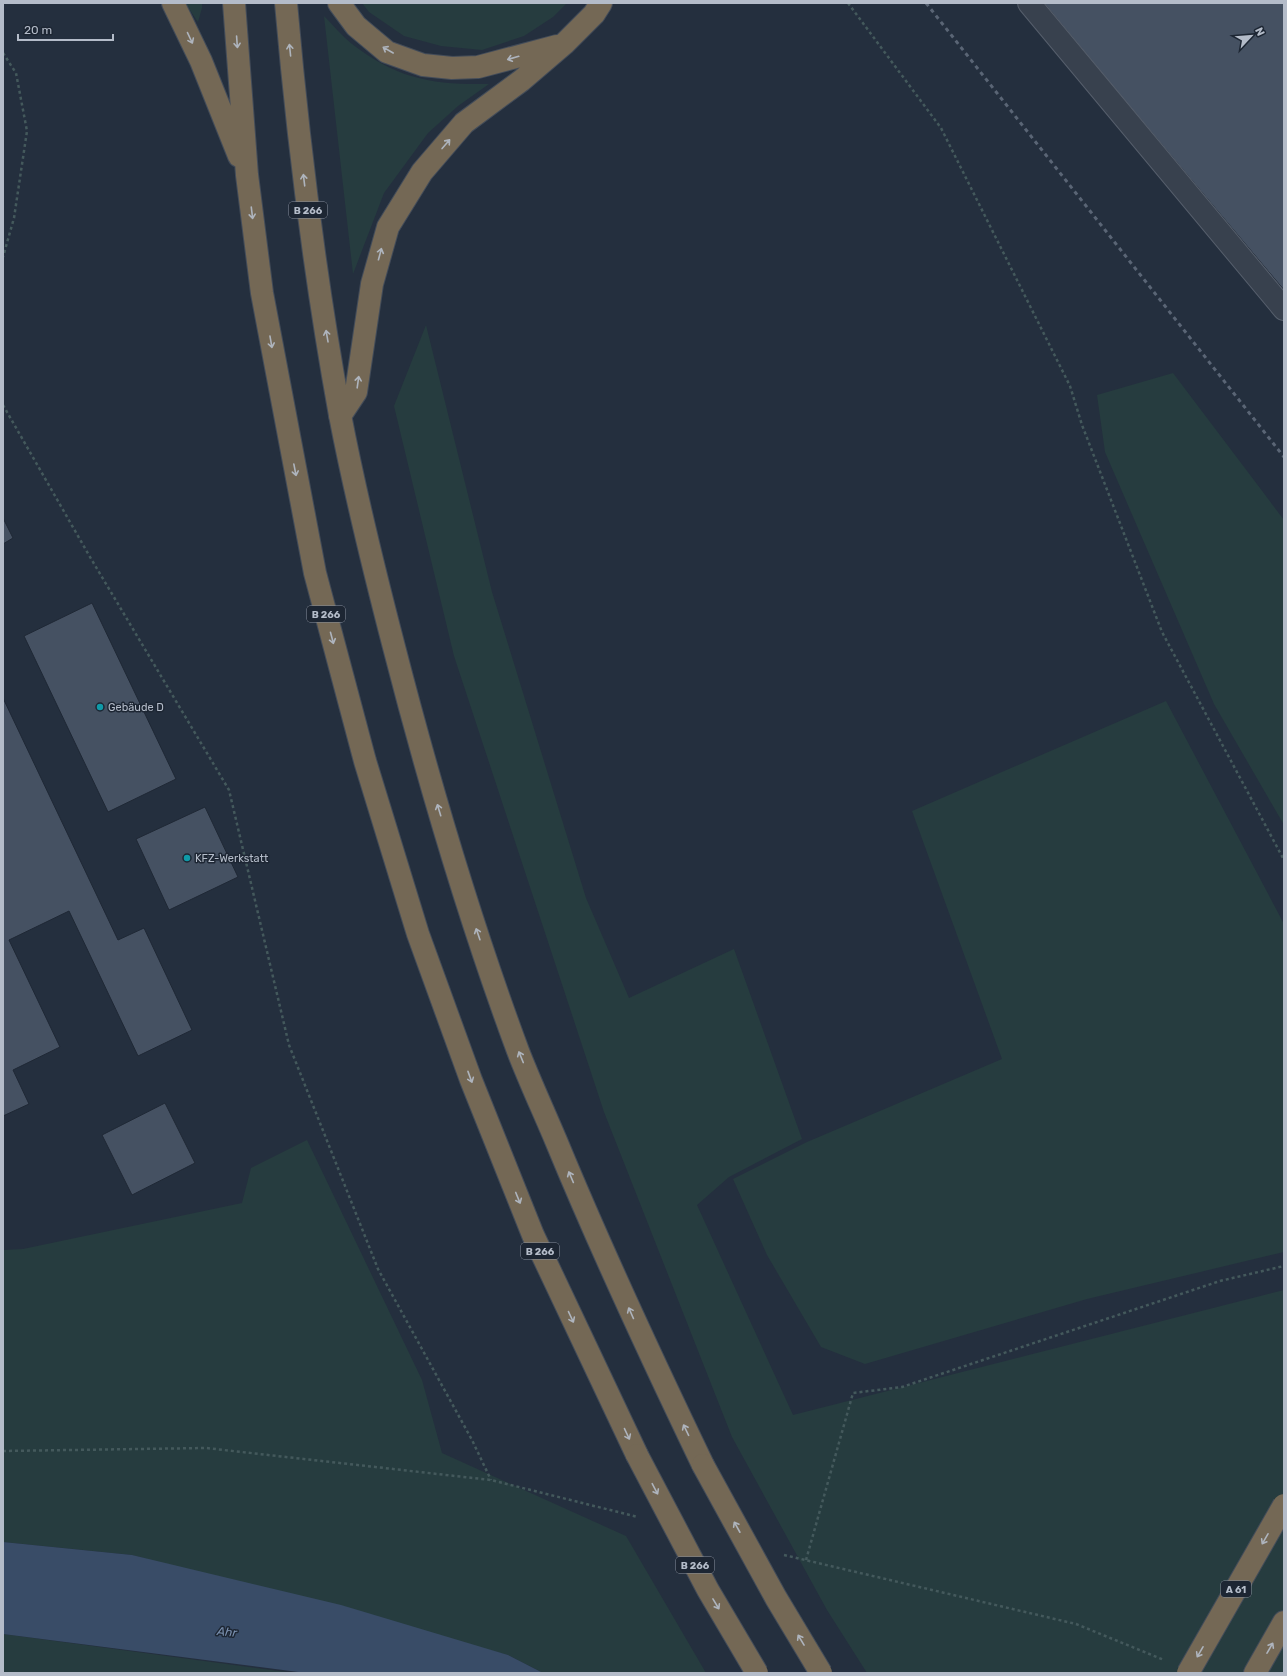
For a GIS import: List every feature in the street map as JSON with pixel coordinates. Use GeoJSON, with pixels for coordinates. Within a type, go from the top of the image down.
{"type":"FeatureCollection","features":[{"type":"Feature","properties":{"kind":"highway"},"geometry":{"type":"LineString","coordinates":[[173,3],[201,61],[247,175]]}},
{"type":"Feature","properties":{"kind":"highway","name":"B 266"},"geometry":{"type":"LineString","coordinates":[[234,3],[247,175],[262,293],[314,566],[365,761],[418,934],[470,1080],[533,1235],[636,1455],[708,1590],[757,1673]]}},
{"type":"Feature","properties":{"kind":"highway","name":"B 266"},"geometry":{"type":"LineString","coordinates":[[286,3],[300,144],[315,266],[340,416],[368,548],[417,738],[466,899],[519,1053],[586,1213],[638,1330],[703,1465],[776,1598],[821,1673]]}},
{"type":"Feature","properties":{"kind":"highway"},"geometry":{"type":"LineString","coordinates":[[339,3],[356,26],[388,52],[423,65],[452,68],[478,68],[564,44]]}},
{"type":"Feature","properties":{"kind":"highway"},"geometry":{"type":"LineString","coordinates":[[340,416],[356,392],[372,284],[388,227],[422,172],[464,123],[522,80],[564,44],[594,14],[601,3]]}},
{"type":"Feature","properties":{"kind":"highway","name":"A 61"},"geometry":{"type":"LineString","coordinates":[[1188,1673],[1284,1505]]}},
{"type":"Feature","properties":{"kind":"highway"},"geometry":{"type":"LineString","coordinates":[[1255,1673],[1284,1622]]}},
{"type":"Feature","properties":{"kind":"lane"},"geometry":{"type":"LineString","coordinates":[[1029,3],[1284,310]]}},
{"type":"Feature","properties":{"kind":"path"},"geometry":{"type":"LineString","coordinates":[[848,3],[941,128],[1070,386],[1082,425],[1162,632],[1284,860]]}},
{"type":"Feature","properties":{"kind":"path"},"geometry":{"type":"LineString","coordinates":[[3,53],[16,73],[27,131],[14,218],[3,257]]}},
{"type":"Feature","properties":{"kind":"path"},"geometry":{"type":"LineString","coordinates":[[3,405],[106,584],[229,790],[289,1045],[378,1270],[472,1440],[491,1480]]}},
{"type":"Feature","properties":{"kind":"path"},"geometry":{"type":"LineString","coordinates":[[806,1560],[853,1392],[902,1387],[1220,1282],[1284,1266]]}},
{"type":"Feature","properties":{"kind":"path"},"geometry":{"type":"LineString","coordinates":[[3,1450],[206,1448],[491,1480],[640,1517]]}},
{"type":"Feature","properties":{"kind":"path"},"geometry":{"type":"LineString","coordinates":[[783,1554],[1076,1624],[1168,1661]]}},
{"type":"Feature","properties":{"kind":"green space"},"geometry":{"type":"Polygon","coordinates":[[[185,3],[202,3],[198,22],[185,3]]]}},
{"type":"Feature","properties":{"kind":"green space"},"geometry":{"type":"Polygon","coordinates":[[[362,3],[567,3],[553,17],[524,36],[482,50],[441,46],[404,36],[369,12],[362,3]]]}},
{"type":"Feature","properties":{"kind":"green space"},"geometry":{"type":"Polygon","coordinates":[[[324,16],[352,44],[369,56],[400,72],[416,78],[433,81],[489,84],[458,106],[428,133],[384,193],[353,274],[324,16]]]}},
{"type":"Feature","properties":{"kind":"green space"},"geometry":{"type":"Polygon","coordinates":[[[426,325],[492,592],[586,898],[629,998],[734,949],[802,1139],[729,1177],[697,1205],[793,1415],[1284,1290],[1284,1673],[867,1673],[827,1610],[732,1437],[604,1112],[454,656],[394,406],[426,325]]]}},
{"type":"Feature","properties":{"kind":"green space"},"geometry":{"type":"Polygon","coordinates":[[[1173,373],[1284,520],[1284,825],[1214,704],[1105,452],[1097,395],[1173,373]]]}},
{"type":"Feature","properties":{"kind":"green space"},"geometry":{"type":"Polygon","coordinates":[[[1166,701],[1284,924],[1284,1252],[1087,1299],[865,1364],[821,1347],[767,1255],[733,1179],[807,1142],[1002,1059],[912,811],[1166,701]]]}},
{"type":"Feature","properties":{"kind":"green space"},"geometry":{"type":"Polygon","coordinates":[[[307,1140],[422,1380],[442,1453],[626,1536],[706,1673],[543,1673],[508,1655],[132,1555],[3,1542],[3,1250],[23,1249],[242,1203],[251,1168],[307,1140]]]}},
{"type":"Feature","properties":{"kind":"green space"},"geometry":{"type":"Polygon","coordinates":[[[3,1634],[294,1673],[3,1673],[3,1634]]]}},
{"type":"Feature","properties":{"kind":"water","name":"Ahr"},"geometry":{"type":"Polygon","coordinates":[[[3,1542],[132,1555],[341,1605],[508,1655],[543,1673],[306,1673],[3,1634],[3,1542]]]}},
{"type":"Feature","properties":{"kind":"building"},"geometry":{"type":"Polygon","coordinates":[[[1044,3],[1284,3],[1284,290],[1111,84],[1044,3]]]}},
{"type":"Feature","properties":{"kind":"building"},"geometry":{"type":"Polygon","coordinates":[[[3,518],[13,538],[3,544],[3,518]]]}},
{"type":"Feature","properties":{"kind":"building","name":"Gebäude D"},"geometry":{"type":"Polygon","coordinates":[[[92,603],[176,779],[108,812],[24,636],[92,603]]]}},
{"type":"Feature","properties":{"kind":"building"},"geometry":{"type":"Polygon","coordinates":[[[3,698],[118,940],[144,928],[192,1030],[138,1056],[69,911],[9,940],[60,1047],[13,1070],[29,1104],[3,1116],[3,698]]]}},
{"type":"Feature","properties":{"kind":"building","name":"KFZ-Werkstatt"},"geometry":{"type":"Polygon","coordinates":[[[205,807],[238,877],[169,910],[136,839],[205,807]]]}},
{"type":"Feature","properties":{"kind":"building"},"geometry":{"type":"Polygon","coordinates":[[[165,1103],[195,1163],[132,1195],[102,1135],[165,1103]]]}},
{"type":"Feature","properties":{"kind":"railway"},"geometry":{"type":"LineString","coordinates":[[926,3],[1284,457]]}},
{"type":"Feature","properties":{"kind":"place","name":"Gebäude D"},"geometry":{"type":"Point","coordinates":[100,707]}},
{"type":"Feature","properties":{"kind":"place","name":"KFZ-Werkstatt"},"geometry":{"type":"Point","coordinates":[187,858]}}]}
